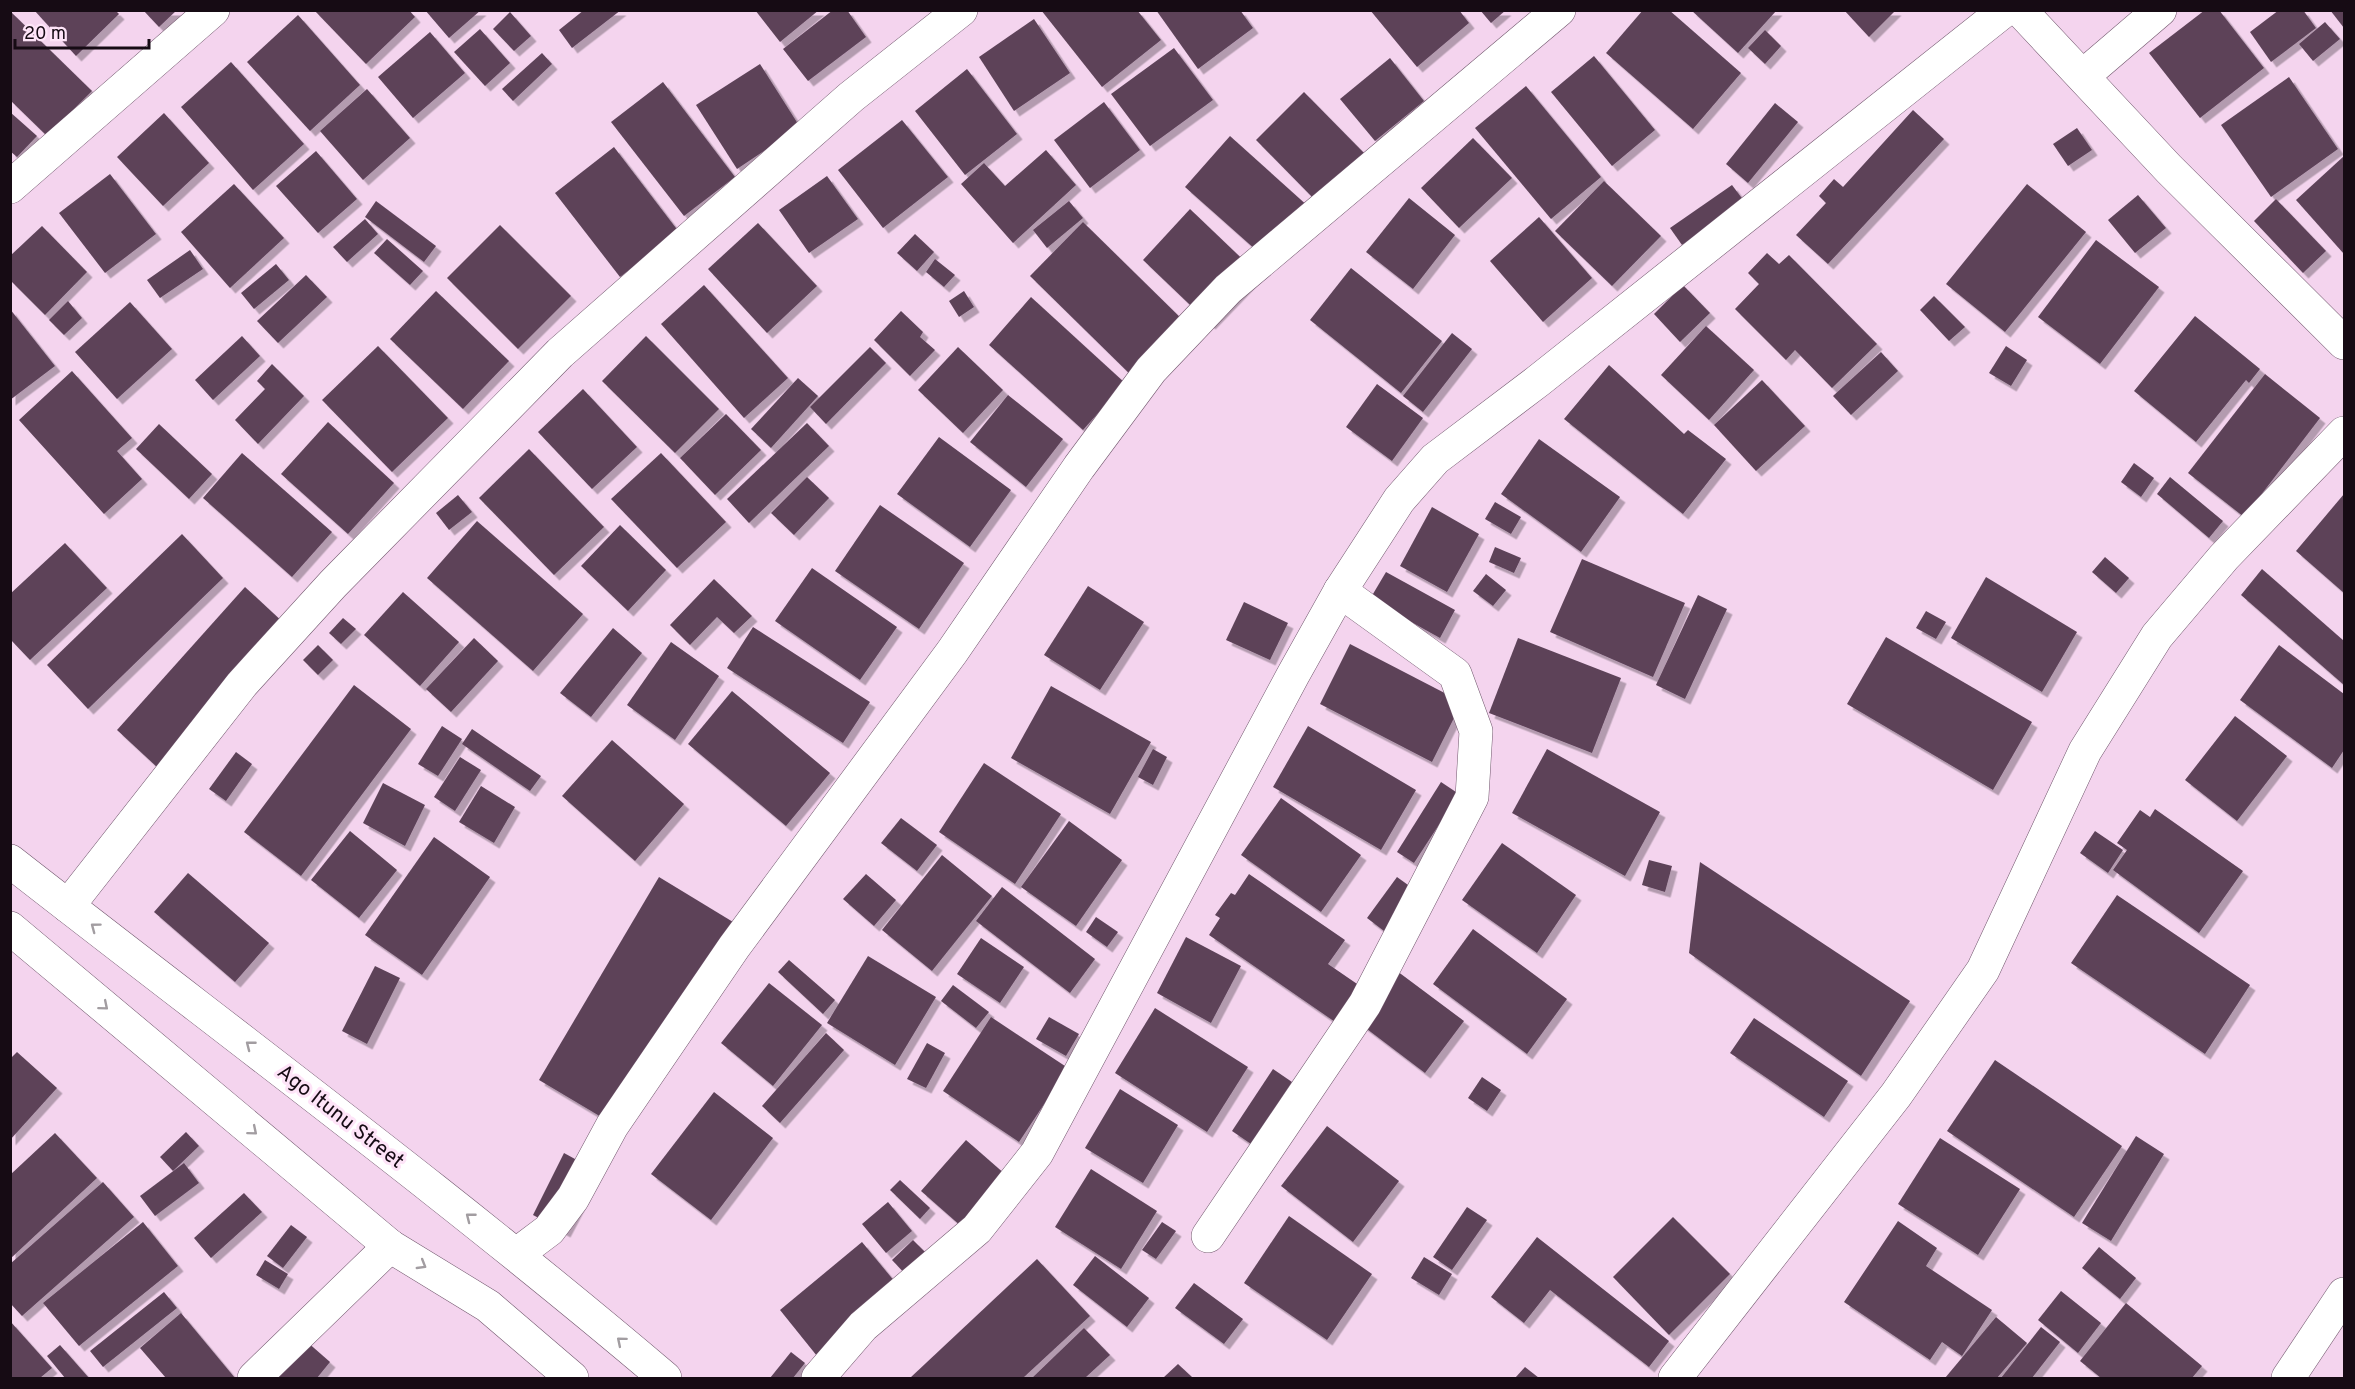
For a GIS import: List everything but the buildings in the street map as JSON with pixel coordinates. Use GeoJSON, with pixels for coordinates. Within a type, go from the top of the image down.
{"type":"FeatureCollection","features":[{"type":"Feature","properties":{"kind":"street"},"geometry":{"type":"LineString","coordinates":[[10,187],[213,10]]}},
{"type":"Feature","properties":{"kind":"street"},"geometry":{"type":"LineString","coordinates":[[68,906],[242,684],[333,584],[560,353],[851,97],[961,10]]}},
{"type":"Feature","properties":{"kind":"street"},"geometry":{"type":"LineString","coordinates":[[517,1254],[549,1230],[567,1206],[612,1126],[734,947],[952,652],[1079,467],[1151,370],[1228,289],[1559,10]]}},
{"type":"Feature","properties":{"kind":"street"},"geometry":{"type":"LineString","coordinates":[[818,1378],[863,1326],[977,1229],[1037,1154],[1340,591],[1399,500],[1435,459],[1538,381],[2005,10]]}},
{"type":"Feature","properties":{"kind":"street"},"geometry":{"type":"LineString","coordinates":[[2020,10],[2169,169],[2344,343]]}},
{"type":"Feature","properties":{"kind":"street"},"geometry":{"type":"LineString","coordinates":[[2083,76],[2160,10]]}},
{"type":"Feature","properties":{"kind":"street"},"geometry":{"type":"LineString","coordinates":[[1675,1378],[1896,1095],[1983,970],[2085,751],[2157,636],[2224,557],[2344,433]]}},
{"type":"Feature","properties":{"kind":"street"},"geometry":{"type":"LineString","coordinates":[[1208,1236],[1365,1004],[1472,797],[1476,731],[1455,674],[1340,591]]}},
{"type":"Feature","properties":{"kind":"street","name":"Ago Itunu Street"},"geometry":{"type":"LineString","coordinates":[[10,861],[517,1254],[665,1378]]}},
{"type":"Feature","properties":{"kind":"street"},"geometry":{"type":"LineString","coordinates":[[10,928],[390,1246],[488,1306],[572,1378]]}},
{"type":"Feature","properties":{"kind":"street"},"geometry":{"type":"LineString","coordinates":[[254,1378],[390,1246]]}},
{"type":"Feature","properties":{"kind":"street"},"geometry":{"type":"LineString","coordinates":[[2288,1378],[2344,1294]]}}]}
